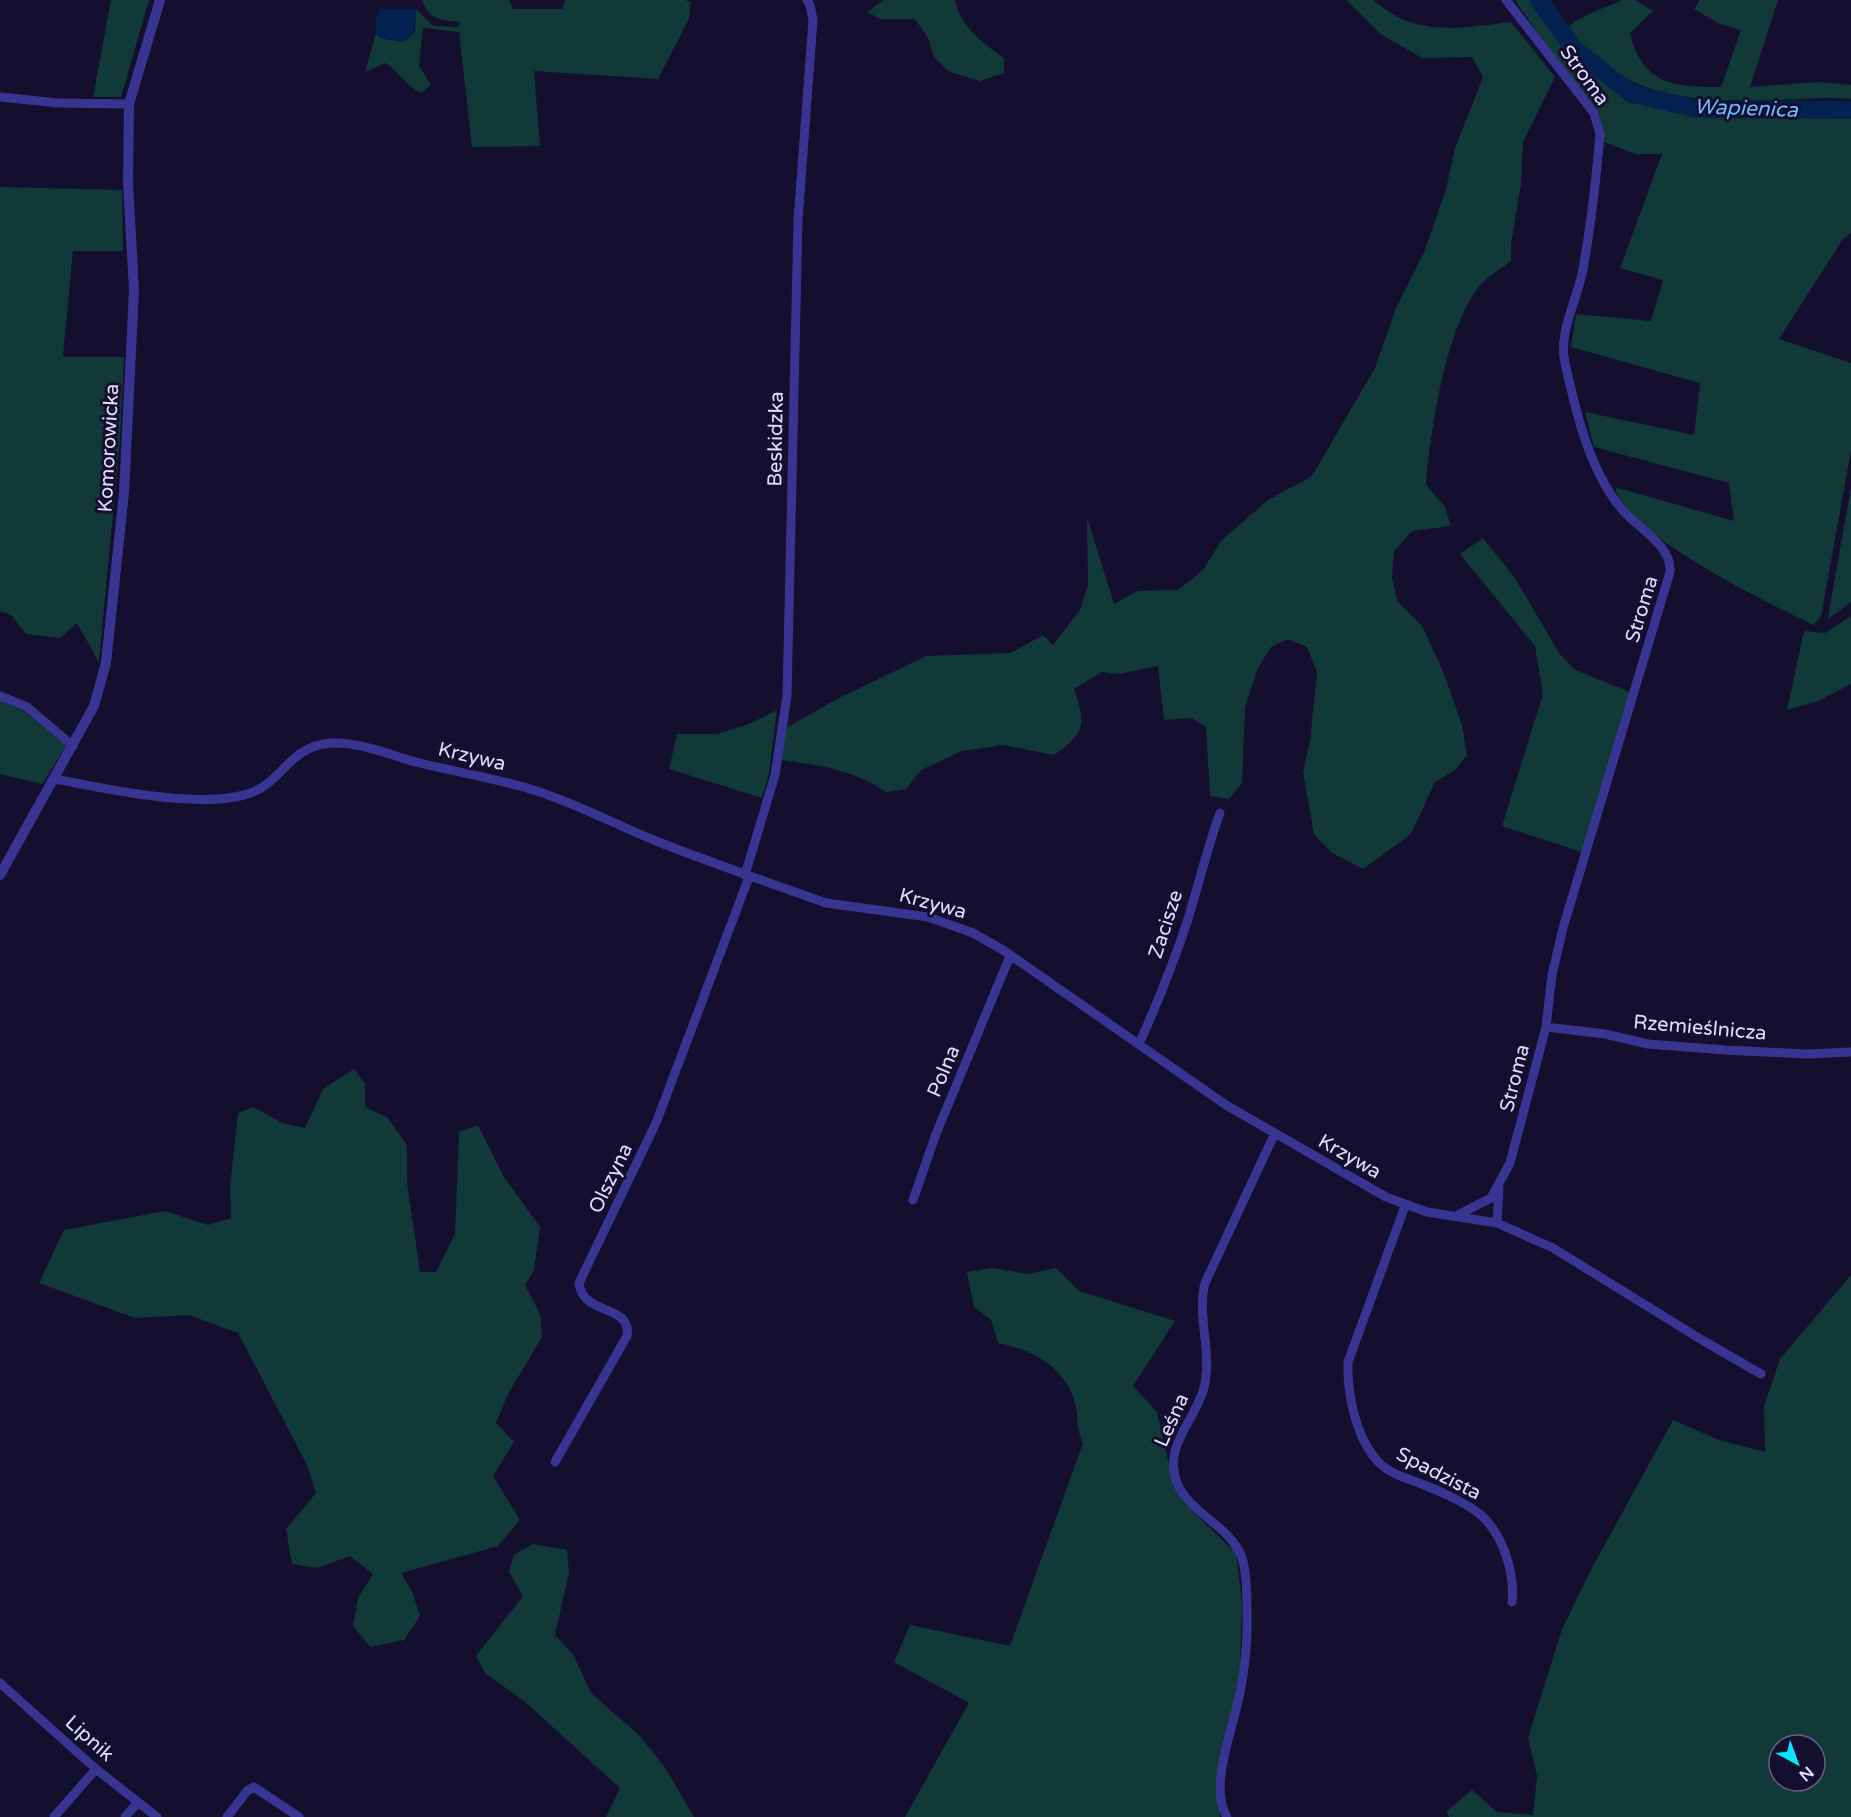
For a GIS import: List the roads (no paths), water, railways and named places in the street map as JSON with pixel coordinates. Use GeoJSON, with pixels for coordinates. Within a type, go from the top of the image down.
{"type":"FeatureCollection","features":[{"type":"Feature","properties":{"kind":"street","name":"Komorowicka"},"geometry":{"type":"LineString","coordinates":[[0,875],[94,706],[106,663],[124,493],[134,291],[128,183],[129,104],[160,0]]}},
{"type":"Feature","properties":{"kind":"street","name":"Beskidzka"},"geometry":{"type":"LineString","coordinates":[[747,876],[775,776],[787,696],[798,220],[813,20],[807,0]]}},
{"type":"Feature","properties":{"kind":"street","name":"Stroma"},"geometry":{"type":"LineString","coordinates":[[1458,1216],[1481,1206],[1499,1187],[1510,1163],[1546,1027],[1552,975],[1563,928],[1667,584],[1671,562],[1664,549],[1638,528],[1618,506],[1594,461],[1580,423],[1564,359],[1566,333],[1582,275],[1600,134],[1594,113],[1506,0]]}},
{"type":"Feature","properties":{"kind":"street"},"geometry":{"type":"LineString","coordinates":[[0,97],[58,104],[129,104]]}},
{"type":"Feature","properties":{"kind":"street"},"geometry":{"type":"LineString","coordinates":[[0,696],[27,707],[73,746]]}},
{"type":"Feature","properties":{"kind":"street","name":"Krzywa"},"geometry":{"type":"LineString","coordinates":[[55,779],[115,792],[177,798],[233,797],[254,792],[274,778],[287,762],[308,749],[330,743],[358,745],[394,757],[529,788],[747,876],[826,903],[856,909],[887,909],[948,922],[973,933],[1010,957],[1226,1105],[1405,1206],[1435,1214],[1497,1223],[1553,1248],[1761,1374]]}},
{"type":"Feature","properties":{"kind":"street","name":"Zacisze"},"geometry":{"type":"LineString","coordinates":[[1139,1044],[1155,1009],[1188,919],[1203,860],[1220,813]]}},
{"type":"Feature","properties":{"kind":"street","name":"Olszyna"},"geometry":{"type":"LineString","coordinates":[[555,1462],[627,1336],[628,1329],[626,1321],[618,1315],[586,1300],[580,1292],[579,1283],[656,1124],[747,876]]}},
{"type":"Feature","properties":{"kind":"street","name":"Polna"},"geometry":{"type":"LineString","coordinates":[[913,1200],[936,1134],[1010,957]]}},
{"type":"Feature","properties":{"kind":"street","name":"Rzemieślnicza"},"geometry":{"type":"LineString","coordinates":[[1546,1027],[1605,1034],[1648,1044],[1807,1054],[1851,1052]]}},
{"type":"Feature","properties":{"kind":"street","name":"Leśna"},"geometry":{"type":"LineString","coordinates":[[1227,1817],[1223,1812],[1221,1784],[1240,1692],[1246,1643],[1247,1611],[1243,1559],[1231,1540],[1190,1502],[1178,1485],[1172,1467],[1172,1456],[1203,1393],[1206,1379],[1202,1297],[1205,1283],[1275,1133]]}},
{"type":"Feature","properties":{"kind":"street"},"geometry":{"type":"LineString","coordinates":[[1497,1223],[1499,1187]]}},
{"type":"Feature","properties":{"kind":"street","name":"Spadzista"},"geometry":{"type":"LineString","coordinates":[[1405,1206],[1348,1362],[1347,1383],[1365,1442],[1376,1459],[1393,1474],[1428,1487],[1481,1515],[1492,1527],[1514,1585],[1512,1602]]}},
{"type":"Feature","properties":{"kind":"street","name":"Lipnik"},"geometry":{"type":"LineString","coordinates":[[0,1683],[96,1768],[157,1817]]}},
{"type":"Feature","properties":{"kind":"street"},"geometry":{"type":"LineString","coordinates":[[54,1817],[96,1768]]}},
{"type":"Feature","properties":{"kind":"street"},"geometry":{"type":"LineString","coordinates":[[227,1817],[247,1791],[254,1787],[299,1817]]}},
{"type":"Feature","properties":{"kind":"street"},"geometry":{"type":"LineString","coordinates":[[125,1817],[138,1802]]}},
{"type":"Feature","properties":{"kind":"water"},"geometry":{"type":"Polygon","coordinates":[[[380,9],[416,9],[415,27],[411,36],[402,41],[378,35],[375,23],[380,9]]]}},
{"type":"Feature","properties":{"kind":"waterway","name":"Wapienica"},"geometry":{"type":"LineString","coordinates":[[1539,0],[1574,49],[1632,94],[1698,109],[1851,110]]}}]}
